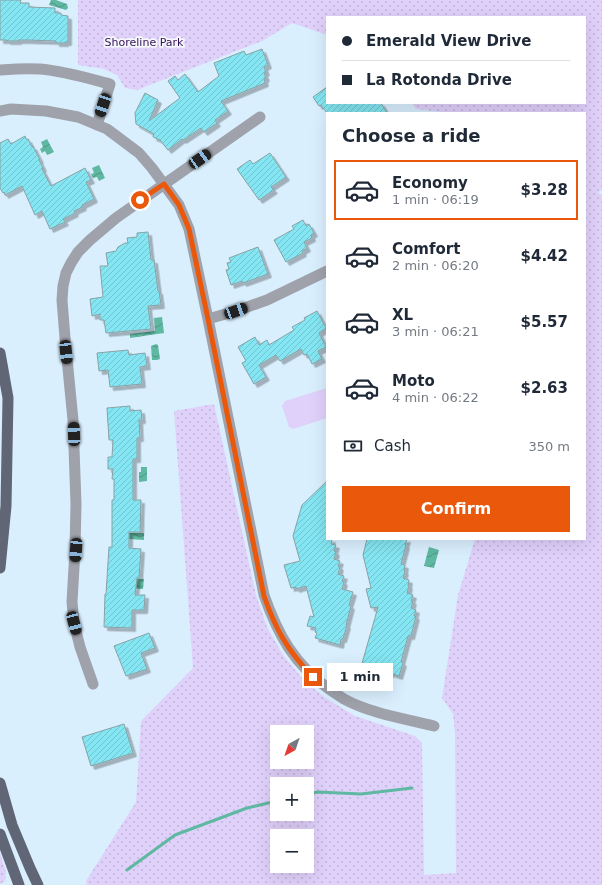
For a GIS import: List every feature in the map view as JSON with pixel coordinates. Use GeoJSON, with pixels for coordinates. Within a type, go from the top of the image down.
{"type":"FeatureCollection","features":[{"type":"Feature","properties":{"kind":"main road"},"geometry":{"type":"LineString","coordinates":[[0,353],[8,398],[6,506],[0,568]]}},
{"type":"Feature","properties":{"kind":"main road"},"geometry":{"type":"LineString","coordinates":[[0,783],[12,825],[38,885]]}},
{"type":"Feature","properties":{"kind":"main road"},"geometry":{"type":"LineString","coordinates":[[0,834],[19,885]]}},
{"type":"Feature","properties":{"kind":"street"},"geometry":{"type":"LineString","coordinates":[[0,70],[41,69],[110,84],[97,125]]}},
{"type":"Feature","properties":{"kind":"street"},"geometry":{"type":"LineString","coordinates":[[0,111],[11,109],[46,110],[78,117],[107,129],[139,153],[179,205],[189,229],[264,596],[272,618],[289,650],[300,663],[313,677],[343,699],[389,715],[434,726]]}},
{"type":"Feature","properties":{"kind":"street"},"geometry":{"type":"LineString","coordinates":[[93,684],[80,647],[74,623],[72,602],[76,550],[76,504],[73,420],[62,300],[66,273],[78,252],[116,218],[260,117]]}},
{"type":"Feature","properties":{"kind":"street"},"geometry":{"type":"LineString","coordinates":[[208,319],[267,300],[326,271]]}},
{"type":"Feature","properties":{"kind":"green space","name":"Shoreline Park"},"geometry":{"type":"Polygon","coordinates":[[[78,0],[602,0],[602,190],[598,192],[602,195],[602,885],[87,885],[86,881],[136,802],[141,721],[193,668],[174,411],[214,404],[256,595],[267,627],[283,655],[303,679],[324,697],[355,716],[415,736],[422,743],[424,875],[456,873],[455,733],[453,714],[442,698],[458,595],[475,540],[586,540],[586,112],[442,112],[416,109],[413,104],[586,104],[586,16],[326,16],[326,35],[292,23],[262,41],[137,90],[125,88],[117,75],[104,69],[78,65],[78,0]]]}},
{"type":"Feature","properties":{"kind":"green space"},"geometry":{"type":"Polygon","coordinates":[[[326,388],[326,418],[293,429],[289,427],[282,406],[285,401],[326,388]]]}},
{"type":"Feature","properties":{"kind":"green space"},"geometry":{"type":"Polygon","coordinates":[[[0,853],[6,872],[5,881],[0,884],[0,853]]]}},
{"type":"Feature","properties":{"kind":"water"},"geometry":{"type":"Polygon","coordinates":[[[51,0],[56,0],[67,4],[68,8],[66,10],[49,5],[51,0]]]}},
{"type":"Feature","properties":{"kind":"water"},"geometry":{"type":"Polygon","coordinates":[[[47,139],[54,152],[47,155],[45,151],[42,153],[40,149],[43,147],[41,142],[47,139]]]}},
{"type":"Feature","properties":{"kind":"water"},"geometry":{"type":"Polygon","coordinates":[[[99,165],[105,178],[99,181],[97,177],[93,178],[91,174],[94,173],[92,168],[99,165]]]}},
{"type":"Feature","properties":{"kind":"water"},"geometry":{"type":"Polygon","coordinates":[[[162,317],[164,333],[130,338],[130,334],[155,331],[154,318],[162,317]]]}},
{"type":"Feature","properties":{"kind":"water"},"geometry":{"type":"Polygon","coordinates":[[[156,344],[158,345],[160,359],[152,360],[151,346],[156,344]]]}},
{"type":"Feature","properties":{"kind":"water"},"geometry":{"type":"Polygon","coordinates":[[[141,467],[147,467],[147,481],[139,482],[139,472],[141,472],[141,467]]]}},
{"type":"Feature","properties":{"kind":"water"},"geometry":{"type":"Polygon","coordinates":[[[129,533],[144,533],[144,540],[129,539],[129,533]]]}},
{"type":"Feature","properties":{"kind":"water"},"geometry":{"type":"Polygon","coordinates":[[[429,547],[439,550],[434,568],[424,566],[429,547]]]}},
{"type":"Feature","properties":{"kind":"water"},"geometry":{"type":"Polygon","coordinates":[[[136,579],[144,579],[143,589],[126,588],[136,579]]]}},
{"type":"Feature","properties":{"kind":"building"},"geometry":{"type":"Polygon","coordinates":[[[0,0],[21,0],[20,3],[29,3],[29,7],[55,8],[55,13],[61,13],[61,15],[68,16],[68,42],[56,43],[56,41],[0,40],[0,0]]]}},
{"type":"Feature","properties":{"kind":"building"},"geometry":{"type":"Polygon","coordinates":[[[262,49],[268,65],[264,67],[266,72],[264,73],[266,78],[264,79],[265,83],[221,101],[228,111],[215,120],[217,123],[204,132],[201,128],[183,140],[182,139],[168,150],[160,140],[153,137],[154,134],[136,124],[135,113],[145,93],[158,100],[149,121],[180,98],[168,81],[175,76],[178,80],[185,74],[198,92],[219,76],[214,63],[244,51],[246,55],[262,49]]]}},
{"type":"Feature","properties":{"kind":"building"},"geometry":{"type":"Polygon","coordinates":[[[326,88],[326,104],[382,104],[386,112],[326,112],[321,105],[319,106],[313,97],[326,88]]]}},
{"type":"Feature","properties":{"kind":"building"},"geometry":{"type":"Polygon","coordinates":[[[25,136],[32,147],[33,146],[40,160],[42,169],[51,186],[85,168],[91,180],[86,182],[94,199],[82,205],[83,207],[74,211],[75,213],[63,219],[65,222],[50,229],[42,211],[35,215],[22,186],[5,195],[0,188],[0,143],[8,139],[11,144],[25,136]]]}},
{"type":"Feature","properties":{"kind":"building"},"geometry":{"type":"Polygon","coordinates":[[[270,153],[286,177],[271,187],[274,190],[259,200],[237,169],[250,160],[253,164],[270,153]]]}},
{"type":"Feature","properties":{"kind":"building"},"geometry":{"type":"Polygon","coordinates":[[[303,220],[306,226],[309,224],[314,233],[311,235],[312,238],[304,242],[307,248],[302,251],[303,253],[286,262],[274,240],[294,229],[292,226],[303,220]]]}},
{"type":"Feature","properties":{"kind":"building"},"geometry":{"type":"Polygon","coordinates":[[[148,232],[151,260],[154,260],[161,305],[148,306],[151,329],[106,333],[104,320],[100,320],[100,314],[92,316],[90,299],[103,297],[100,266],[108,266],[106,253],[116,251],[118,247],[128,243],[127,238],[137,237],[137,233],[148,232]]]}},
{"type":"Feature","properties":{"kind":"building"},"geometry":{"type":"Polygon","coordinates":[[[258,247],[268,274],[243,283],[242,281],[231,285],[226,270],[229,269],[227,263],[231,262],[229,258],[258,247]]]}},
{"type":"Feature","properties":{"kind":"building"},"geometry":{"type":"Polygon","coordinates":[[[317,311],[326,328],[319,333],[326,347],[318,351],[322,359],[312,364],[307,354],[304,355],[301,349],[280,361],[276,355],[259,365],[266,377],[254,384],[242,363],[246,361],[238,347],[255,337],[259,345],[267,340],[269,345],[294,330],[292,327],[317,311]]]}},
{"type":"Feature","properties":{"kind":"building"},"geometry":{"type":"Polygon","coordinates":[[[128,350],[129,355],[145,353],[147,366],[140,367],[142,384],[110,387],[108,370],[99,371],[97,353],[128,350]]]}},
{"type":"Feature","properties":{"kind":"building"},"geometry":{"type":"Polygon","coordinates":[[[130,406],[130,411],[141,410],[142,420],[139,420],[140,438],[137,438],[137,459],[133,459],[133,500],[141,500],[140,532],[129,532],[129,548],[141,549],[139,578],[137,578],[135,595],[145,595],[144,610],[132,610],[132,628],[104,627],[109,547],[112,547],[112,500],[114,500],[114,479],[112,479],[113,469],[108,469],[108,457],[112,457],[113,440],[109,440],[107,408],[130,406]]]}},
{"type":"Feature","properties":{"kind":"building"},"geometry":{"type":"Polygon","coordinates":[[[326,482],[326,540],[332,540],[331,544],[336,545],[334,559],[340,561],[338,566],[340,567],[338,574],[344,576],[342,581],[344,582],[342,589],[353,592],[349,605],[351,606],[347,625],[340,645],[315,638],[317,633],[315,632],[316,628],[307,626],[310,616],[314,617],[306,586],[296,589],[296,587],[291,588],[284,565],[300,561],[293,536],[302,505],[326,482]]]}},
{"type":"Feature","properties":{"kind":"building"},"geometry":{"type":"Polygon","coordinates":[[[367,540],[407,540],[401,564],[405,565],[403,578],[409,580],[407,593],[413,595],[411,608],[416,610],[414,616],[416,616],[411,636],[408,636],[399,676],[390,673],[389,675],[361,667],[378,607],[371,608],[366,589],[371,588],[363,555],[367,540]]]}},
{"type":"Feature","properties":{"kind":"building"},"geometry":{"type":"Polygon","coordinates":[[[149,633],[155,648],[141,653],[147,669],[126,676],[114,646],[149,633]]]}},
{"type":"Feature","properties":{"kind":"building"},"geometry":{"type":"Polygon","coordinates":[[[124,724],[133,753],[91,766],[82,737],[124,724]]]}},
{"type":"Feature","properties":{"kind":"waterway"},"geometry":{"type":"LineString","coordinates":[[314,793],[361,794],[412,788]]}},
{"type":"Feature","properties":{"kind":"waterway"},"geometry":{"type":"LineString","coordinates":[[127,870],[175,835],[247,808],[270,803]]}},
{"type":"Feature","properties":{"kind":"route"},"geometry":{"type":"LineString","coordinates":[[140,200],[164,184],[179,205],[189,229],[264,596],[272,618],[289,650],[313,677]]}}]}
